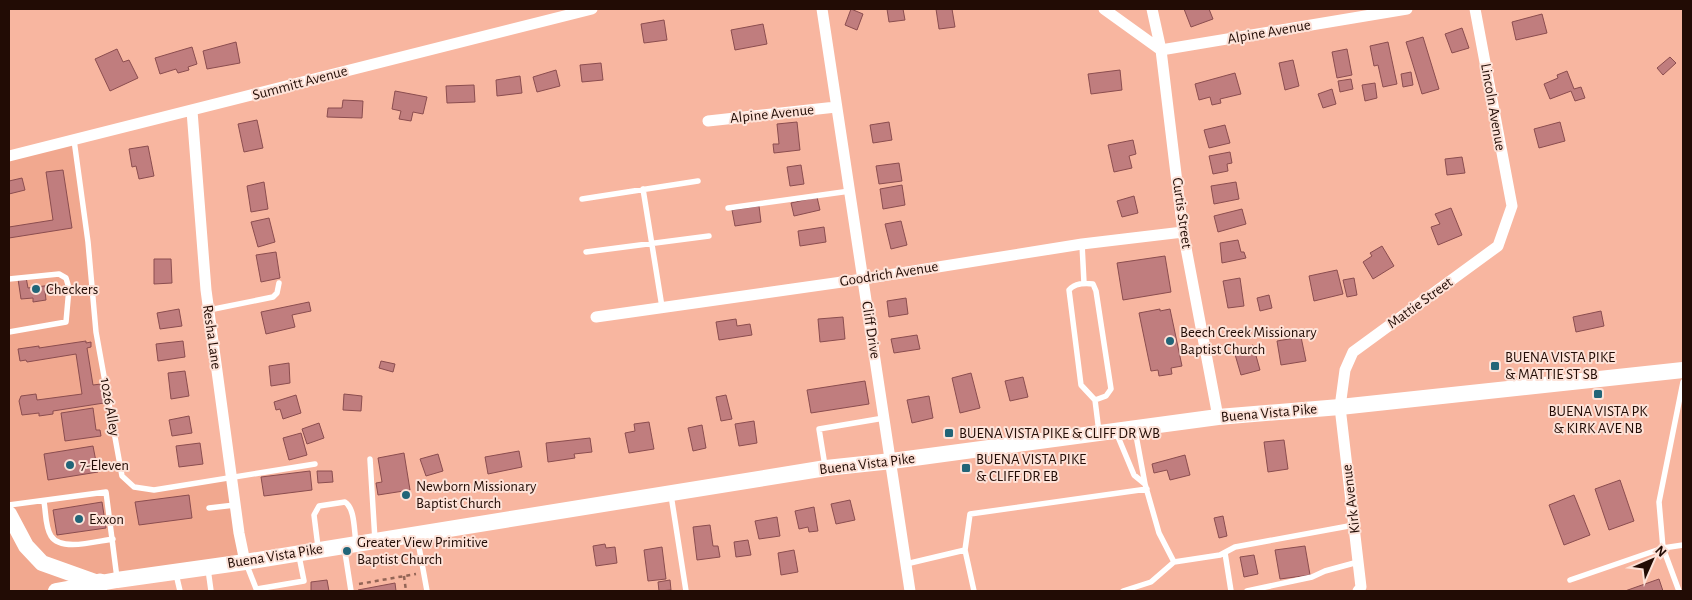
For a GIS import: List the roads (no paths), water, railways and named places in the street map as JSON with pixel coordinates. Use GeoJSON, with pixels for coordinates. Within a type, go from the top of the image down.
{"type":"FeatureCollection","features":[{"type":"Feature","properties":{"kind":"main road","name":"Buena Vista Pike"},"geometry":{"type":"LineString","coordinates":[[56,591],[826,468],[892,461],[1218,417],[1340,407],[1683,370]]}},
{"type":"Feature","properties":{"kind":"main road"},"geometry":{"type":"LineString","coordinates":[[9,514],[26,546],[42,562],[109,582]]}},
{"type":"Feature","properties":{"kind":"main road"},"geometry":{"type":"LineString","coordinates":[[80,591],[109,582]]}},
{"type":"Feature","properties":{"kind":"street","name":"Summitt Avenue"},"geometry":{"type":"LineString","coordinates":[[9,156],[592,9]]}},
{"type":"Feature","properties":{"kind":"street","name":"Cliff Drive"},"geometry":{"type":"LineString","coordinates":[[822,9],[892,461],[910,591]]}},
{"type":"Feature","properties":{"kind":"street"},"geometry":{"type":"LineString","coordinates":[[1104,9],[1161,50]]}},
{"type":"Feature","properties":{"kind":"street","name":"Curtis Street"},"geometry":{"type":"LineString","coordinates":[[1152,9],[1161,50],[1183,232],[1218,417]]}},
{"type":"Feature","properties":{"kind":"street","name":"Alpine Avenue"},"geometry":{"type":"LineString","coordinates":[[1161,50],[1407,9]]}},
{"type":"Feature","properties":{"kind":"street","name":"Lincoln Avenue"},"geometry":{"type":"LineString","coordinates":[[1475,9],[1512,206]]}},
{"type":"Feature","properties":{"kind":"street","name":"Alpine Avenue"},"geometry":{"type":"LineString","coordinates":[[708,122],[836,108]]}},
{"type":"Feature","properties":{"kind":"street","name":"Resha Lane"},"geometry":{"type":"LineString","coordinates":[[192,111],[208,310],[239,536],[245,562]]}},
{"type":"Feature","properties":{"kind":"street","name":"Mattie Street"},"geometry":{"type":"LineString","coordinates":[[1340,407],[1344,370],[1353,352],[1498,246],[1512,206]]}},
{"type":"Feature","properties":{"kind":"street","name":"Goodrich Avenue"},"geometry":{"type":"LineString","coordinates":[[596,317],[863,279],[1082,244],[1183,232]]}},
{"type":"Feature","properties":{"kind":"street","name":"Kirk Avenue"},"geometry":{"type":"LineString","coordinates":[[1340,407],[1361,587],[1358,591]]}},
{"type":"Feature","properties":{"kind":"lane","name":"1026 Alley"},"geometry":{"type":"LineString","coordinates":[[74,140],[88,242],[96,332],[122,476],[134,487],[154,490],[315,464]]}},
{"type":"Feature","properties":{"kind":"lane"},"geometry":{"type":"LineString","coordinates":[[582,199],[698,182]]}},
{"type":"Feature","properties":{"kind":"lane"},"geometry":{"type":"LineString","coordinates":[[643,189],[662,307]]}},
{"type":"Feature","properties":{"kind":"lane"},"geometry":{"type":"LineString","coordinates":[[728,208],[850,191]]}},
{"type":"Feature","properties":{"kind":"lane"},"geometry":{"type":"LineString","coordinates":[[586,252],[708,236]]}},
{"type":"Feature","properties":{"kind":"lane"},"geometry":{"type":"LineString","coordinates":[[1082,244],[1084,283]]}},
{"type":"Feature","properties":{"kind":"lane"},"geometry":{"type":"LineString","coordinates":[[9,279],[59,274],[66,278],[69,288],[66,322],[9,332]]}},
{"type":"Feature","properties":{"kind":"lane"},"geometry":{"type":"LineString","coordinates":[[208,310],[273,297],[277,293],[279,283]]}},
{"type":"Feature","properties":{"kind":"lane"},"geometry":{"type":"LineString","coordinates":[[1095,400],[1106,396],[1110,390],[1096,291],[1093,284],[1084,283],[1073,285],[1069,290],[1081,385],[1095,400],[1107,431],[1134,475],[1146,486]]}},
{"type":"Feature","properties":{"kind":"lane"},"geometry":{"type":"LineString","coordinates":[[1679,591],[1663,548],[1659,502],[1683,382]]}},
{"type":"Feature","properties":{"kind":"lane"},"geometry":{"type":"LineString","coordinates":[[826,468],[820,429],[885,418]]}},
{"type":"Feature","properties":{"kind":"lane"},"geometry":{"type":"LineString","coordinates":[[1135,428],[1146,486],[1160,533],[1174,562]]}},
{"type":"Feature","properties":{"kind":"lane"},"geometry":{"type":"LineString","coordinates":[[370,459],[375,540]]}},
{"type":"Feature","properties":{"kind":"lane"},"geometry":{"type":"LineString","coordinates":[[974,591],[965,550],[970,514],[1146,486]]}},
{"type":"Feature","properties":{"kind":"lane"},"geometry":{"type":"LineString","coordinates":[[9,505],[44,502],[106,492],[113,539],[109,582]]}},
{"type":"Feature","properties":{"kind":"lane"},"geometry":{"type":"LineString","coordinates":[[670,493],[686,591]]}},
{"type":"Feature","properties":{"kind":"lane"},"geometry":{"type":"LineString","coordinates":[[44,502],[48,529],[51,536],[57,542],[66,545],[113,539]]}},
{"type":"Feature","properties":{"kind":"lane"},"geometry":{"type":"LineString","coordinates":[[318,550],[314,515],[319,506],[345,502],[350,504],[350,544],[354,589]]}},
{"type":"Feature","properties":{"kind":"lane"},"geometry":{"type":"LineString","coordinates":[[209,508],[235,505]]}},
{"type":"Feature","properties":{"kind":"lane"},"geometry":{"type":"LineString","coordinates":[[1123,591],[1151,582],[1174,562],[1220,556],[1235,547],[1354,525]]}},
{"type":"Feature","properties":{"kind":"lane"},"geometry":{"type":"LineString","coordinates":[[416,534],[426,591]]}},
{"type":"Feature","properties":{"kind":"lane"},"geometry":{"type":"LineString","coordinates":[[1570,580],[1663,548],[1683,545]]}},
{"type":"Feature","properties":{"kind":"lane"},"geometry":{"type":"LineString","coordinates":[[906,564],[965,550]]}},
{"type":"Feature","properties":{"kind":"lane"},"geometry":{"type":"LineString","coordinates":[[245,562],[257,590],[304,581],[299,553]]}},
{"type":"Feature","properties":{"kind":"lane"},"geometry":{"type":"LineString","coordinates":[[1225,553],[1231,591]]}},
{"type":"Feature","properties":{"kind":"lane"},"geometry":{"type":"LineString","coordinates":[[1247,591],[1312,578],[1325,571],[1358,562]]}},
{"type":"Feature","properties":{"kind":"lane"},"geometry":{"type":"LineString","coordinates":[[207,567],[211,591]]}},
{"type":"Feature","properties":{"kind":"lane"},"geometry":{"type":"LineString","coordinates":[[176,571],[180,591]]}},
{"type":"Feature","properties":{"kind":"place","name":"Checkers"},"geometry":{"type":"Point","coordinates":[36,289]}},
{"type":"Feature","properties":{"kind":"place","name":"Beech Creek Missionary Baptist Church"},"geometry":{"type":"Point","coordinates":[1170,341]}},
{"type":"Feature","properties":{"kind":"place","name":"BUENA VISTA PIKE & MATTIE ST SB"},"geometry":{"type":"Point","coordinates":[1495,366]}},
{"type":"Feature","properties":{"kind":"place","name":"BUENA VISTA PK & KIRK AVE NB"},"geometry":{"type":"Point","coordinates":[1598,394]}},
{"type":"Feature","properties":{"kind":"place","name":"BUENA VISTA PIKE & CLIFF DR WB"},"geometry":{"type":"Point","coordinates":[949,433]}},
{"type":"Feature","properties":{"kind":"place","name":"7-Eleven"},"geometry":{"type":"Point","coordinates":[70,465]}},
{"type":"Feature","properties":{"kind":"place","name":"BUENA VISTA PIKE & CLIFF DR EB"},"geometry":{"type":"Point","coordinates":[966,468]}},
{"type":"Feature","properties":{"kind":"place","name":"Newborn Missionary Baptist Church"},"geometry":{"type":"Point","coordinates":[406,495]}},
{"type":"Feature","properties":{"kind":"place","name":"Exxon"},"geometry":{"type":"Point","coordinates":[79,519]}},
{"type":"Feature","properties":{"kind":"place","name":"Greater View Primitive Baptist Church"},"geometry":{"type":"Point","coordinates":[347,551]}}]}
